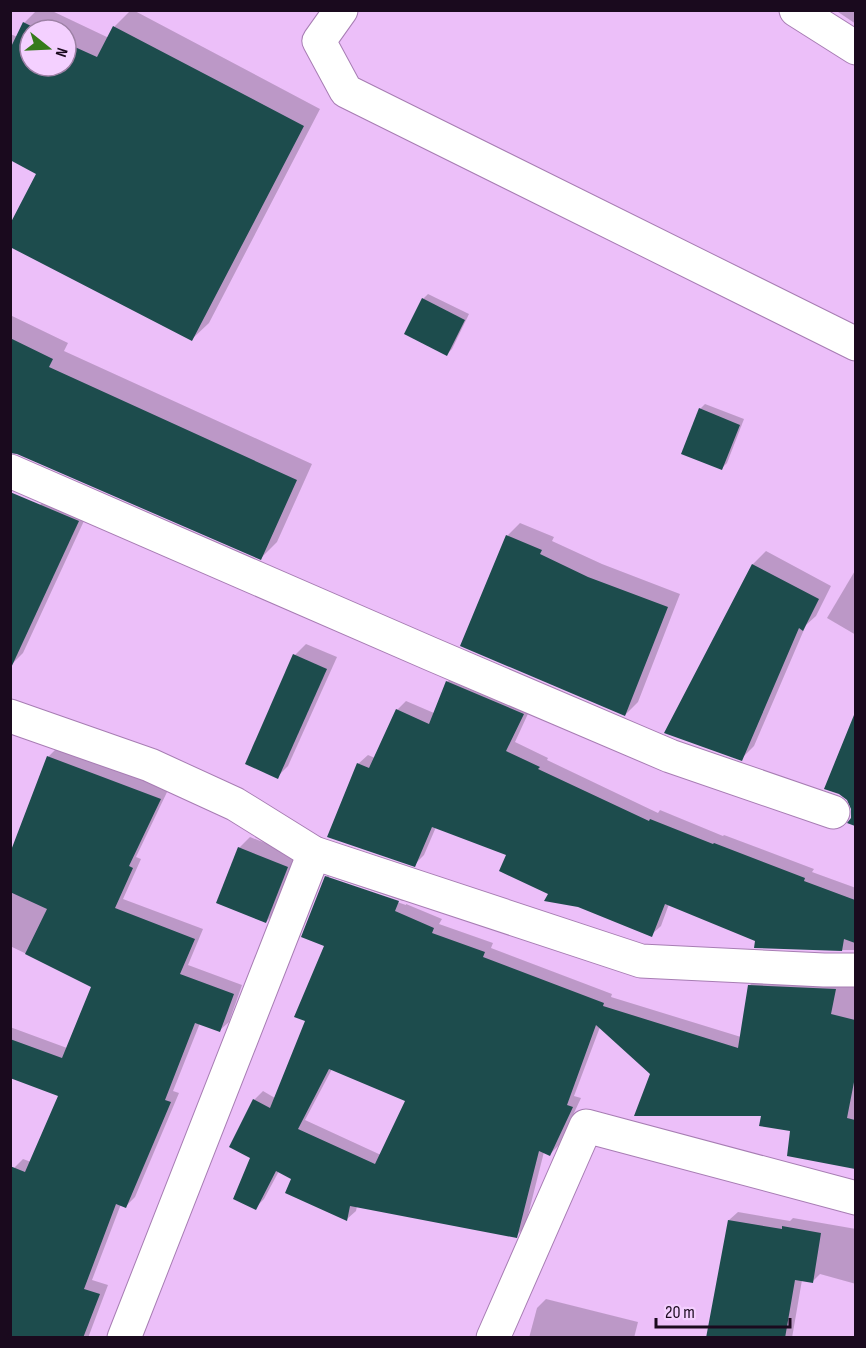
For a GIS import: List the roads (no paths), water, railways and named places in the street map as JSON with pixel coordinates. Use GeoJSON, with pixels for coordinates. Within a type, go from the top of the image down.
{"type":"FeatureCollection","features":[{"type":"Feature","properties":{"kind":"street"},"geometry":{"type":"LineString","coordinates":[[341,10],[319,41],[346,91],[855,344]]}},
{"type":"Feature","properties":{"kind":"street"},"geometry":{"type":"LineString","coordinates":[[796,10],[855,48]]}},
{"type":"Feature","properties":{"kind":"street"},"geometry":{"type":"LineString","coordinates":[[10,471],[670,756],[832,812]]}},
{"type":"Feature","properties":{"kind":"street"},"geometry":{"type":"LineString","coordinates":[[11,718],[150,765],[235,804],[314,854],[641,961],[855,970]]}},
{"type":"Feature","properties":{"kind":"street"},"geometry":{"type":"LineString","coordinates":[[124,1338],[314,854]]}},
{"type":"Feature","properties":{"kind":"street"},"geometry":{"type":"LineString","coordinates":[[493,1338],[586,1126],[855,1198]]}}]}
